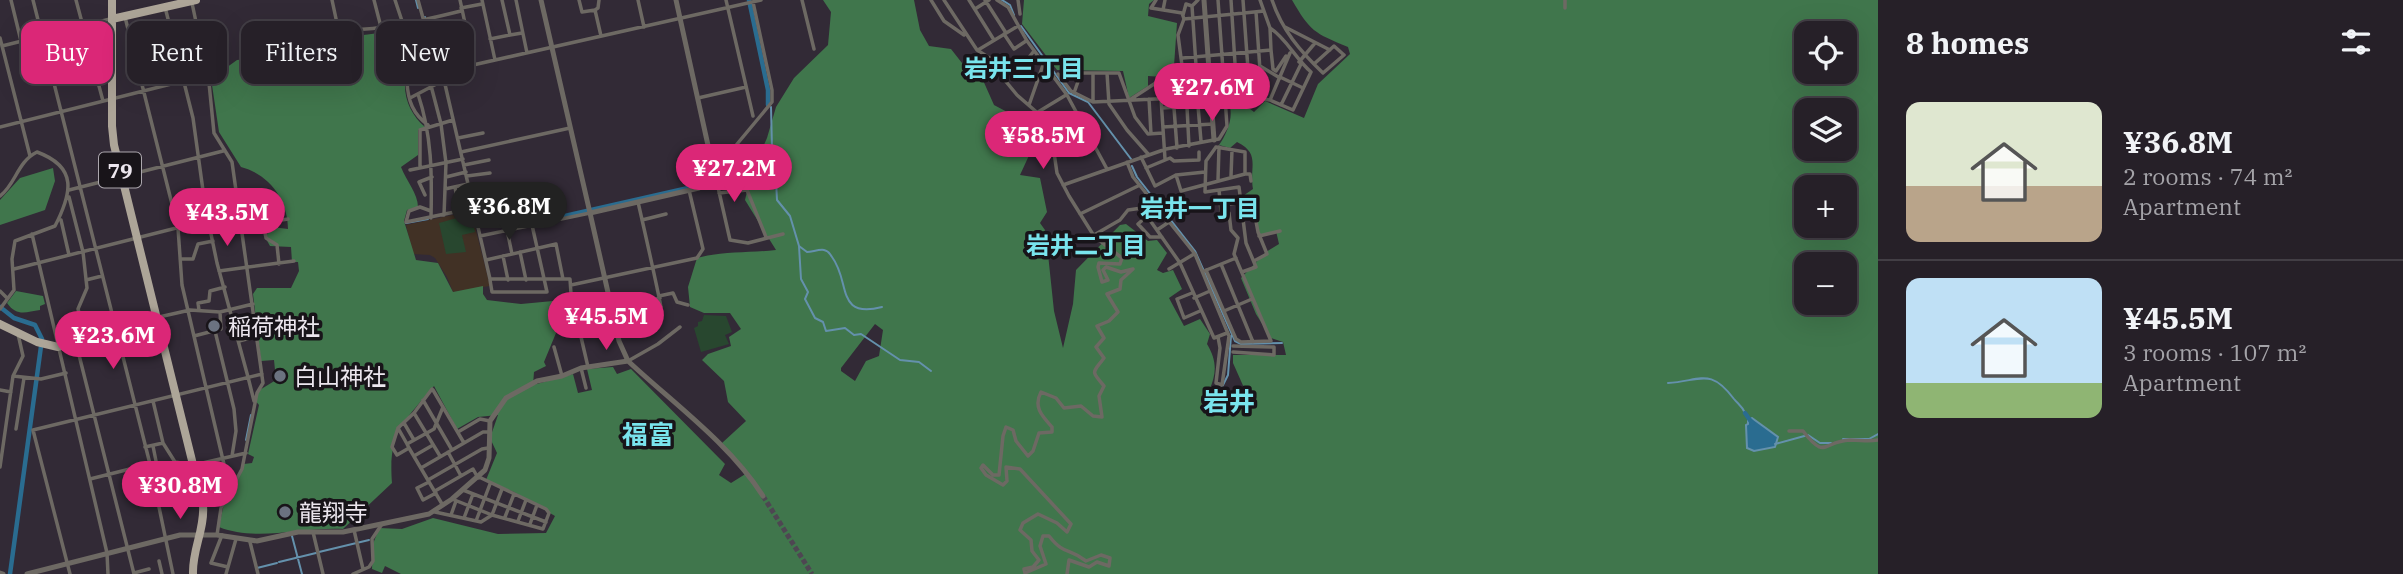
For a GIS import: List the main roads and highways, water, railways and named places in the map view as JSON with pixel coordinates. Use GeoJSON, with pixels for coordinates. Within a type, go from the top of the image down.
{"type":"FeatureCollection","features":[{"type":"Feature","properties":{"kind":"main road","name":"79"},"geometry":{"type":"LineString","coordinates":[[111,0],[107,100],[112,133],[204,513],[193,574]]}},
{"type":"Feature","properties":{"kind":"main road"},"geometry":{"type":"LineString","coordinates":[[112,19],[194,0]]}},
{"type":"Feature","properties":{"kind":"main road"},"geometry":{"type":"LineString","coordinates":[[0,324],[41,343],[58,347],[156,317]]}},
{"type":"Feature","properties":{"kind":"water"},"geometry":{"type":"Polygon","coordinates":[[[1752,418],[1778,437],[1775,447],[1754,451],[1747,448],[1746,425],[1748,419],[1752,418]]]}},
{"type":"Feature","properties":{"kind":"waterway"},"geometry":{"type":"LineString","coordinates":[[416,0],[418,8]]}},
{"type":"Feature","properties":{"kind":"waterway"},"geometry":{"type":"LineString","coordinates":[[749,0],[768,90],[768,105]]}},
{"type":"Feature","properties":{"kind":"waterway"},"geometry":{"type":"LineString","coordinates":[[1002,0],[1010,5],[1014,15]]}},
{"type":"Feature","properties":{"kind":"waterway"},"geometry":{"type":"LineString","coordinates":[[1021,26],[1069,93],[1088,102],[1131,159]]}},
{"type":"Feature","properties":{"kind":"waterway"},"geometry":{"type":"LineString","coordinates":[[771,107],[772,149],[767,162],[776,181],[777,200],[790,216],[799,246],[807,252],[829,252],[838,267],[846,296],[857,308],[882,307]]}},
{"type":"Feature","properties":{"kind":"waterway"},"geometry":{"type":"LineString","coordinates":[[1132,166],[1137,177],[1195,251],[1235,341],[1241,344],[1282,343]]}},
{"type":"Feature","properties":{"kind":"waterway"},"geometry":{"type":"LineString","coordinates":[[472,190],[496,185],[507,229],[697,186],[710,174]]}},
{"type":"Feature","properties":{"kind":"waterway"},"geometry":{"type":"LineString","coordinates":[[406,223],[428,219]]}},
{"type":"Feature","properties":{"kind":"waterway"},"geometry":{"type":"LineString","coordinates":[[799,246],[801,279],[808,292],[805,299],[815,318],[823,322],[826,331],[845,328],[854,335],[861,334],[900,360],[919,362],[931,371]]}},
{"type":"Feature","properties":{"kind":"waterway"},"geometry":{"type":"LineString","coordinates":[[0,307],[14,318],[35,325],[42,339],[10,574]]}},
{"type":"Feature","properties":{"kind":"waterway"},"geometry":{"type":"LineString","coordinates":[[1216,399],[1228,375],[1231,336]]}},
{"type":"Feature","properties":{"kind":"waterway"},"geometry":{"type":"LineString","coordinates":[[1668,383],[1711,379],[1726,389],[1745,413]]}},
{"type":"Feature","properties":{"kind":"waterway"},"geometry":{"type":"LineString","coordinates":[[1745,413],[1752,423]]}},
{"type":"Feature","properties":{"kind":"waterway"},"geometry":{"type":"LineString","coordinates":[[246,440],[251,415]]}},
{"type":"Feature","properties":{"kind":"waterway"},"geometry":{"type":"LineString","coordinates":[[1843,439],[1869,439],[1878,434]]}},
{"type":"Feature","properties":{"kind":"waterway"},"geometry":{"type":"LineString","coordinates":[[1775,444],[1808,435],[1820,443],[1831,443]]}},
{"type":"Feature","properties":{"kind":"waterway"},"geometry":{"type":"LineString","coordinates":[[292,536],[302,574]]}},
{"type":"Feature","properties":{"kind":"waterway"},"geometry":{"type":"LineString","coordinates":[[319,552],[369,540]]}},
{"type":"Feature","properties":{"kind":"waterway"},"geometry":{"type":"LineString","coordinates":[[279,562],[316,553]]}},
{"type":"Feature","properties":{"kind":"waterway"},"geometry":{"type":"LineString","coordinates":[[257,568],[277,563]]}},
{"type":"Feature","properties":{"kind":"tunnel"},"geometry":{"type":"LineString","coordinates":[[763,496],[812,574]]}},
{"type":"Feature","properties":{"kind":"place","name":"稲荷神社"},"geometry":{"type":"Point","coordinates":[214,326]}},
{"type":"Feature","properties":{"kind":"place","name":"白山神社"},"geometry":{"type":"Point","coordinates":[280,376]}},
{"type":"Feature","properties":{"kind":"place","name":"龍翔寺"},"geometry":{"type":"Point","coordinates":[285,512]}},
{"type":"Feature","properties":{"kind":"district","name":"岩井三丁目"},"geometry":{"type":"Point","coordinates":[1024,68]}},
{"type":"Feature","properties":{"kind":"district","name":"岩井一丁目"},"geometry":{"type":"Point","coordinates":[1200,208]}},
{"type":"Feature","properties":{"kind":"district","name":"岩井二丁目"},"geometry":{"type":"Point","coordinates":[1086,245]}},
{"type":"Feature","properties":{"kind":"district","name":"岩井"},"geometry":{"type":"Point","coordinates":[1229,401]}},
{"type":"Feature","properties":{"kind":"district","name":"福富"},"geometry":{"type":"Point","coordinates":[648,434]}}]}
